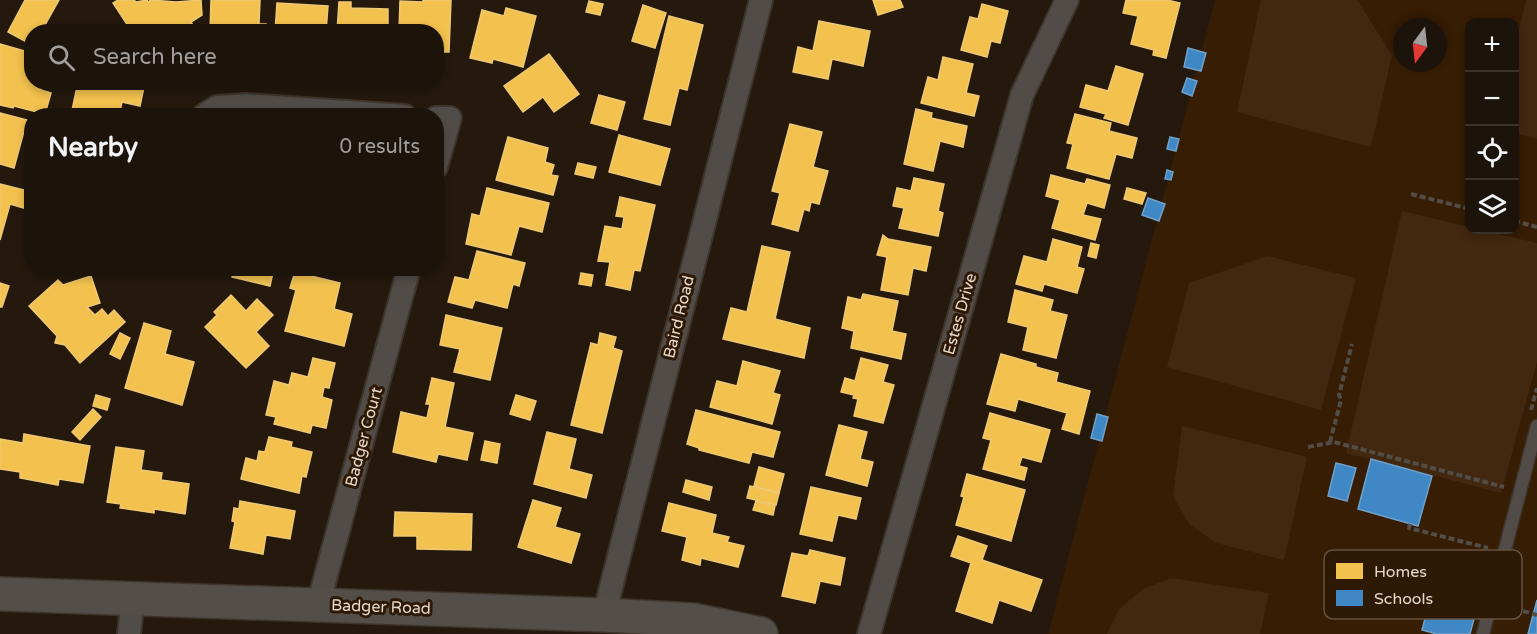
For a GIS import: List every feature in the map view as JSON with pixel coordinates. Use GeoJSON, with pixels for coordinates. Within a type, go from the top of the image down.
{"type":"FeatureCollection","features":[{"type":"Feature","properties":{"kind":"street","name":"Baird Road"},"geometry":{"type":"LineString","coordinates":[[602,625],[761,0]]}},
{"type":"Feature","properties":{"kind":"street","name":"Estes Drive"},"geometry":{"type":"LineString","coordinates":[[868,634],[1022,95],[1067,0]]}},
{"type":"Feature","properties":{"kind":"street"},"geometry":{"type":"LineString","coordinates":[[215,108],[246,105],[289,108]]}},
{"type":"Feature","properties":{"kind":"street"},"geometry":{"type":"LineString","coordinates":[[444,118],[450,118],[444,139]]}},
{"type":"Feature","properties":{"kind":"street","name":"Badger Court"},"geometry":{"type":"LineString","coordinates":[[318,605],[407,276]]}},
{"type":"Feature","properties":{"kind":"street","name":"Badger Road"},"geometry":{"type":"LineString","coordinates":[[0,594],[318,605],[602,625],[693,620],[761,634]]}},
{"type":"Feature","properties":{"kind":"street"},"geometry":{"type":"LineString","coordinates":[[129,634],[133,598]]}},
{"type":"Feature","properties":{"kind":"lane"},"geometry":{"type":"LineString","coordinates":[[1505,550],[1537,426]]}},
{"type":"Feature","properties":{"kind":"lane"},"geometry":{"type":"LineString","coordinates":[[1483,634],[1487,619]]}},
{"type":"Feature","properties":{"kind":"path"},"geometry":{"type":"LineString","coordinates":[[1411,194],[1465,208]]}},
{"type":"Feature","properties":{"kind":"path"},"geometry":{"type":"LineString","coordinates":[[1519,222],[1537,227]]}},
{"type":"Feature","properties":{"kind":"path"},"geometry":{"type":"LineString","coordinates":[[1330,442],[1352,344]]}},
{"type":"Feature","properties":{"kind":"path"},"geometry":{"type":"LineString","coordinates":[[1308,447],[1334,442],[1509,488]]}},
{"type":"Feature","properties":{"kind":"path"},"geometry":{"type":"LineString","coordinates":[[1410,524],[1409,528],[1493,549]]}},
{"type":"Feature","properties":{"kind":"path"},"geometry":{"type":"LineString","coordinates":[[1522,611],[1537,615]]}},
{"type":"Feature","properties":{"kind":"shaded area"},"geometry":{"type":"Polygon","coordinates":[[[1215,0],[1537,0],[1537,634],[1048,634],[1215,0]]]}},
{"type":"Feature","properties":{"kind":"shaded area"},"geometry":{"type":"Polygon","coordinates":[[[1261,0],[1357,0],[1392,55],[1371,147],[1237,112],[1261,0]]]}},
{"type":"Feature","properties":{"kind":"shaded area"},"geometry":{"type":"Polygon","coordinates":[[[1526,0],[1537,0],[1537,139],[1519,134],[1519,29],[1526,0]]]}},
{"type":"Feature","properties":{"kind":"shaded area"},"geometry":{"type":"Polygon","coordinates":[[[1402,211],[1465,226],[1465,234],[1498,234],[1537,243],[1537,362],[1501,493],[1346,453],[1402,211]]]}},
{"type":"Feature","properties":{"kind":"shaded area"},"geometry":{"type":"Polygon","coordinates":[[[1267,256],[1356,278],[1321,410],[1167,367],[1189,283],[1267,256]]]}},
{"type":"Feature","properties":{"kind":"shaded area"},"geometry":{"type":"Polygon","coordinates":[[[1182,426],[1307,457],[1284,560],[1216,543],[1189,524],[1173,496],[1182,426]]]}},
{"type":"Feature","properties":{"kind":"shaded area"},"geometry":{"type":"Polygon","coordinates":[[[1171,578],[1269,593],[1260,634],[1107,634],[1119,609],[1143,589],[1171,578]]]}},
{"type":"Feature","properties":{"kind":"building: Homes"},"geometry":{"type":"Polygon","coordinates":[[[25,0],[59,0],[46,24],[24,24],[24,41],[8,32],[25,0]]]}},
{"type":"Feature","properties":{"kind":"building: Homes"},"geometry":{"type":"Polygon","coordinates":[[[118,0],[176,2],[201,0],[202,15],[191,22],[192,24],[127,24],[113,3],[118,0]]]}},
{"type":"Feature","properties":{"kind":"building: Homes"},"geometry":{"type":"Polygon","coordinates":[[[211,0],[260,0],[259,24],[210,24],[211,0]]]}},
{"type":"Feature","properties":{"kind":"building: Homes"},"geometry":{"type":"Polygon","coordinates":[[[423,0],[451,0],[449,52],[444,52],[444,24],[399,24],[400,1],[423,2],[423,0]]]}},
{"type":"Feature","properties":{"kind":"building: Homes"},"geometry":{"type":"Polygon","coordinates":[[[873,0],[900,0],[903,7],[878,15],[873,0]]]}},
{"type":"Feature","properties":{"kind":"building: Homes"},"geometry":{"type":"Polygon","coordinates":[[[1126,0],[1167,0],[1180,3],[1166,58],[1153,55],[1154,50],[1131,44],[1138,16],[1123,13],[1126,0]]]}},
{"type":"Feature","properties":{"kind":"building: Homes"},"geometry":{"type":"Polygon","coordinates":[[[589,1],[603,4],[600,15],[586,12],[589,1]]]}},
{"type":"Feature","properties":{"kind":"building: Homes"},"geometry":{"type":"Polygon","coordinates":[[[339,2],[351,2],[351,8],[388,9],[388,24],[338,24],[339,2]]]}},
{"type":"Feature","properties":{"kind":"building: Homes"},"geometry":{"type":"Polygon","coordinates":[[[277,3],[328,6],[327,24],[276,24],[277,3]]]}},
{"type":"Feature","properties":{"kind":"building: Homes"},"geometry":{"type":"Polygon","coordinates":[[[982,4],[1008,11],[1000,43],[991,41],[987,57],[961,50],[970,17],[978,19],[982,4]]]}},
{"type":"Feature","properties":{"kind":"building: Homes"},"geometry":{"type":"Polygon","coordinates":[[[643,5],[666,13],[655,48],[632,41],[643,5]]]}},
{"type":"Feature","properties":{"kind":"building: Homes"},"geometry":{"type":"Polygon","coordinates":[[[506,8],[536,16],[523,67],[493,59],[492,63],[470,58],[482,10],[504,16],[506,8]]]}},
{"type":"Feature","properties":{"kind":"building: Homes"},"geometry":{"type":"Polygon","coordinates":[[[669,16],[703,25],[687,90],[679,88],[670,125],[644,119],[669,16]]]}},
{"type":"Feature","properties":{"kind":"building: Homes"},"geometry":{"type":"Polygon","coordinates":[[[819,21],[870,31],[863,66],[832,59],[828,79],[793,72],[798,47],[813,51],[819,21]]]}},
{"type":"Feature","properties":{"kind":"building: Homes"},"geometry":{"type":"Polygon","coordinates":[[[0,44],[24,51],[24,90],[41,90],[51,93],[47,108],[24,109],[14,106],[13,108],[0,105],[0,44]]]}},
{"type":"Feature","properties":{"kind":"building: Homes"},"geometry":{"type":"Polygon","coordinates":[[[549,54],[579,94],[554,112],[543,97],[523,112],[504,86],[549,54]]]}},
{"type":"Feature","properties":{"kind":"building: Homes"},"geometry":{"type":"Polygon","coordinates":[[[943,57],[973,64],[966,93],[979,96],[974,116],[921,103],[928,77],[938,80],[943,57]]]}},
{"type":"Feature","properties":{"kind":"building: Homes"},"geometry":{"type":"Polygon","coordinates":[[[1116,66],[1143,74],[1128,125],[1104,118],[1106,114],[1080,107],[1086,85],[1108,91],[1116,66]]]}},
{"type":"Feature","properties":{"kind":"building: Homes"},"geometry":{"type":"Polygon","coordinates":[[[76,90],[143,90],[140,106],[122,102],[121,108],[72,108],[76,90]]]}},
{"type":"Feature","properties":{"kind":"building: Homes"},"geometry":{"type":"Polygon","coordinates":[[[599,95],[625,102],[617,130],[591,123],[599,95]]]}},
{"type":"Feature","properties":{"kind":"building: Homes"},"geometry":{"type":"Polygon","coordinates":[[[916,109],[932,113],[931,118],[967,126],[963,147],[940,141],[933,171],[904,164],[916,109]]]}},
{"type":"Feature","properties":{"kind":"building: Homes"},"geometry":{"type":"Polygon","coordinates":[[[0,113],[24,119],[24,131],[14,168],[0,164],[0,113]]]}},
{"type":"Feature","properties":{"kind":"building: Homes"},"geometry":{"type":"Polygon","coordinates":[[[1075,114],[1111,123],[1109,131],[1137,138],[1132,158],[1116,154],[1109,179],[1067,168],[1073,144],[1067,143],[1075,114]]]}},
{"type":"Feature","properties":{"kind":"building: Homes"},"geometry":{"type":"Polygon","coordinates":[[[790,124],[822,132],[813,167],[828,171],[819,204],[811,202],[809,211],[804,209],[798,231],[772,224],[780,193],[772,191],[790,124]]]}},
{"type":"Feature","properties":{"kind":"building: Homes"},"geometry":{"type":"Polygon","coordinates":[[[619,135],[670,149],[660,185],[609,172],[619,135]]]}},
{"type":"Feature","properties":{"kind":"building: Homes"},"geometry":{"type":"Polygon","coordinates":[[[508,137],[548,148],[545,162],[554,165],[551,175],[558,176],[553,195],[496,180],[508,137]]]}},
{"type":"Feature","properties":{"kind":"building: Homes"},"geometry":{"type":"Polygon","coordinates":[[[578,163],[596,167],[593,178],[575,174],[578,163]]]}},
{"type":"Feature","properties":{"kind":"building: Homes"},"geometry":{"type":"Polygon","coordinates":[[[1051,175],[1085,184],[1087,179],[1110,185],[1104,208],[1087,203],[1083,215],[1101,219],[1095,240],[1052,228],[1060,200],[1046,196],[1051,175]]]}},
{"type":"Feature","properties":{"kind":"building: Homes"},"geometry":{"type":"Polygon","coordinates":[[[914,178],[944,184],[938,211],[943,213],[938,236],[899,228],[904,208],[893,206],[897,188],[911,191],[914,178]]]}},
{"type":"Feature","properties":{"kind":"building: Homes"},"geometry":{"type":"Polygon","coordinates":[[[0,184],[24,190],[24,208],[10,204],[0,240],[0,184]]]}},
{"type":"Feature","properties":{"kind":"building: Homes"},"geometry":{"type":"Polygon","coordinates":[[[487,188],[549,203],[542,232],[519,226],[511,255],[466,244],[472,214],[480,216],[487,188]]]}},
{"type":"Feature","properties":{"kind":"building: Homes"},"geometry":{"type":"Polygon","coordinates":[[[1127,188],[1146,193],[1142,204],[1124,199],[1127,188]]]}},
{"type":"Feature","properties":{"kind":"building: Homes"},"geometry":{"type":"Polygon","coordinates":[[[620,197],[655,205],[640,271],[634,270],[630,290],[606,285],[610,262],[598,261],[605,226],[622,229],[624,217],[616,216],[620,197]]]}},
{"type":"Feature","properties":{"kind":"building: Homes"},"geometry":{"type":"Polygon","coordinates":[[[883,235],[888,239],[931,247],[926,271],[913,268],[908,295],[881,290],[887,257],[877,255],[883,235]]]}},
{"type":"Feature","properties":{"kind":"building: Homes"},"geometry":{"type":"Polygon","coordinates":[[[1053,239],[1082,247],[1077,267],[1084,269],[1077,293],[1044,284],[1042,291],[1016,284],[1024,256],[1047,262],[1053,239]]]}},
{"type":"Feature","properties":{"kind":"building: Homes"},"geometry":{"type":"Polygon","coordinates":[[[1091,243],[1099,245],[1096,258],[1088,256],[1091,243]]]}},
{"type":"Feature","properties":{"kind":"building: Homes"},"geometry":{"type":"Polygon","coordinates":[[[762,246],[790,252],[775,319],[810,328],[804,358],[723,339],[731,308],[747,312],[762,246]]]}},
{"type":"Feature","properties":{"kind":"building: Homes"},"geometry":{"type":"Polygon","coordinates":[[[477,251],[525,263],[519,286],[513,284],[507,308],[475,300],[472,308],[448,302],[455,277],[469,280],[477,251]]]}},
{"type":"Feature","properties":{"kind":"building: Homes"},"geometry":{"type":"Polygon","coordinates":[[[581,273],[593,275],[591,286],[579,284],[581,273]]]}},
{"type":"Feature","properties":{"kind":"building: Homes"},"geometry":{"type":"Polygon","coordinates":[[[91,276],[100,303],[87,307],[95,315],[102,309],[108,316],[114,310],[125,322],[80,363],[65,345],[55,343],[57,336],[29,306],[58,280],[63,285],[91,276]]]}},
{"type":"Feature","properties":{"kind":"building: Homes"},"geometry":{"type":"Polygon","coordinates":[[[232,276],[272,276],[270,286],[232,276]]]}},
{"type":"Feature","properties":{"kind":"building: Homes"},"geometry":{"type":"Polygon","coordinates":[[[294,276],[311,276],[340,283],[334,309],[352,314],[344,346],[285,331],[296,290],[290,288],[294,276]]]}},
{"type":"Feature","properties":{"kind":"building: Homes"},"geometry":{"type":"Polygon","coordinates":[[[0,283],[9,286],[2,307],[0,307],[0,283]]]}},
{"type":"Feature","properties":{"kind":"building: Homes"},"geometry":{"type":"Polygon","coordinates":[[[1015,290],[1053,300],[1050,311],[1067,315],[1056,358],[1023,350],[1028,327],[1008,322],[1015,290]]]}},
{"type":"Feature","properties":{"kind":"building: Homes"},"geometry":{"type":"Polygon","coordinates":[[[863,294],[898,301],[892,331],[906,334],[901,359],[851,348],[854,331],[842,328],[848,297],[861,300],[863,294]]]}},
{"type":"Feature","properties":{"kind":"building: Homes"},"geometry":{"type":"Polygon","coordinates":[[[231,295],[246,311],[257,299],[273,315],[256,332],[269,346],[246,368],[205,327],[217,315],[214,312],[231,295]]]}},
{"type":"Feature","properties":{"kind":"building: Homes"},"geometry":{"type":"Polygon","coordinates":[[[446,315],[502,328],[490,380],[454,372],[460,349],[440,345],[446,315]]]}},
{"type":"Feature","properties":{"kind":"building: Homes"},"geometry":{"type":"Polygon","coordinates":[[[144,323],[171,331],[165,354],[194,362],[182,405],[125,388],[144,323]]]}},
{"type":"Feature","properties":{"kind":"building: Homes"},"geometry":{"type":"Polygon","coordinates":[[[120,333],[130,338],[120,359],[110,354],[120,333]]]}},
{"type":"Feature","properties":{"kind":"building: Homes"},"geometry":{"type":"Polygon","coordinates":[[[600,333],[616,337],[613,348],[622,351],[602,433],[571,425],[591,343],[598,345],[600,333]]]}},
{"type":"Feature","properties":{"kind":"building: Homes"},"geometry":{"type":"Polygon","coordinates":[[[1001,354],[1058,373],[1056,382],[1090,391],[1079,434],[1062,429],[1067,413],[1018,399],[1015,411],[987,404],[1001,354]]]}},
{"type":"Feature","properties":{"kind":"building: Homes"},"geometry":{"type":"Polygon","coordinates":[[[313,358],[335,363],[329,388],[324,387],[322,397],[332,400],[326,428],[312,425],[310,433],[274,424],[276,417],[266,415],[274,381],[289,385],[292,373],[308,377],[313,358]]]}},
{"type":"Feature","properties":{"kind":"building: Homes"},"geometry":{"type":"Polygon","coordinates":[[[861,358],[888,365],[883,382],[894,385],[883,423],[854,416],[858,399],[853,398],[854,395],[841,392],[845,378],[855,381],[861,358]]]}},
{"type":"Feature","properties":{"kind":"building: Homes"},"geometry":{"type":"Polygon","coordinates":[[[743,361],[780,371],[773,393],[780,395],[772,424],[710,407],[717,381],[737,386],[743,361]]]}},
{"type":"Feature","properties":{"kind":"building: Homes"},"geometry":{"type":"Polygon","coordinates":[[[432,378],[454,383],[445,427],[473,433],[467,460],[438,454],[436,462],[393,452],[401,412],[427,418],[430,404],[426,404],[432,378]]]}},
{"type":"Feature","properties":{"kind":"building: Homes"},"geometry":{"type":"Polygon","coordinates":[[[96,395],[110,399],[107,410],[93,406],[96,395]]]}},
{"type":"Feature","properties":{"kind":"building: Homes"},"geometry":{"type":"Polygon","coordinates":[[[516,395],[536,401],[530,420],[510,414],[516,395]]]}},
{"type":"Feature","properties":{"kind":"building: Homes"},"geometry":{"type":"Polygon","coordinates":[[[93,409],[101,417],[80,440],[72,432],[93,409]]]}},
{"type":"Feature","properties":{"kind":"building: Homes"},"geometry":{"type":"Polygon","coordinates":[[[696,410],[780,432],[773,457],[752,452],[749,463],[699,450],[687,444],[696,410]]]}},
{"type":"Feature","properties":{"kind":"building: Homes"},"geometry":{"type":"Polygon","coordinates":[[[990,413],[1050,430],[1041,462],[1022,457],[1019,466],[1027,468],[1024,480],[983,469],[991,440],[983,438],[990,413]]]}},
{"type":"Feature","properties":{"kind":"building: Homes"},"geometry":{"type":"Polygon","coordinates":[[[839,425],[867,432],[860,459],[873,462],[867,486],[826,475],[839,425]]]}},
{"type":"Feature","properties":{"kind":"building: Homes"},"geometry":{"type":"Polygon","coordinates":[[[547,432],[576,439],[569,469],[592,475],[586,498],[534,484],[547,432]]]}},
{"type":"Feature","properties":{"kind":"building: Homes"},"geometry":{"type":"Polygon","coordinates":[[[24,434],[90,446],[83,483],[59,479],[58,485],[20,478],[20,472],[0,469],[0,439],[23,443],[24,434]]]}},
{"type":"Feature","properties":{"kind":"building: Homes"},"geometry":{"type":"Polygon","coordinates":[[[269,437],[292,442],[291,447],[312,452],[306,477],[302,476],[299,493],[241,479],[246,458],[257,461],[259,451],[265,452],[269,437]]]}},
{"type":"Feature","properties":{"kind":"building: Homes"},"geometry":{"type":"Polygon","coordinates":[[[485,441],[500,444],[497,463],[481,460],[485,441]]]}},
{"type":"Feature","properties":{"kind":"building: Homes"},"geometry":{"type":"Polygon","coordinates":[[[116,447],[144,451],[141,470],[162,473],[161,480],[189,484],[185,514],[154,509],[154,513],[120,508],[121,504],[107,502],[116,447]]]}},
{"type":"Feature","properties":{"kind":"building: Homes"},"geometry":{"type":"Polygon","coordinates":[[[759,467],[784,474],[779,493],[754,486],[759,467]]]}},
{"type":"Feature","properties":{"kind":"building: Homes"},"geometry":{"type":"Polygon","coordinates":[[[967,474],[1025,490],[1011,541],[956,525],[964,497],[961,496],[967,474]]]}},
{"type":"Feature","properties":{"kind":"building: Homes"},"geometry":{"type":"Polygon","coordinates":[[[686,480],[712,487],[709,500],[683,492],[686,480]]]}},
{"type":"Feature","properties":{"kind":"building: Homes"},"geometry":{"type":"Polygon","coordinates":[[[750,486],[779,493],[776,505],[747,498],[750,486]]]}},
{"type":"Feature","properties":{"kind":"building: Homes"},"geometry":{"type":"Polygon","coordinates":[[[811,487],[861,498],[856,519],[838,515],[832,541],[800,534],[811,487]]]}},
{"type":"Feature","properties":{"kind":"building: Homes"},"geometry":{"type":"Polygon","coordinates":[[[533,500],[561,508],[555,527],[580,534],[571,563],[518,547],[533,500]]]}},
{"type":"Feature","properties":{"kind":"building: Homes"},"geometry":{"type":"Polygon","coordinates":[[[240,501],[295,511],[290,539],[266,535],[263,554],[230,548],[235,522],[232,521],[234,508],[239,509],[240,501]]]}},
{"type":"Feature","properties":{"kind":"building: Homes"},"geometry":{"type":"Polygon","coordinates":[[[756,501],[775,506],[773,515],[753,510],[756,501]]]}},
{"type":"Feature","properties":{"kind":"building: Homes"},"geometry":{"type":"Polygon","coordinates":[[[669,503],[716,515],[712,533],[729,537],[727,542],[744,546],[738,567],[701,558],[700,565],[682,560],[687,537],[662,531],[669,503]]]}},
{"type":"Feature","properties":{"kind":"building: Homes"},"geometry":{"type":"Polygon","coordinates":[[[395,512],[472,514],[471,550],[417,549],[417,536],[394,536],[395,512]]]}},
{"type":"Feature","properties":{"kind":"building: Homes"},"geometry":{"type":"Polygon","coordinates":[[[958,536],[987,546],[982,560],[1042,580],[1031,611],[999,600],[992,623],[956,611],[971,563],[951,556],[958,536]]]}},
{"type":"Feature","properties":{"kind":"building: Homes"},"geometry":{"type":"Polygon","coordinates":[[[810,550],[845,558],[840,585],[820,581],[815,603],[782,596],[792,553],[808,556],[810,550]]]}},
{"type":"Feature","properties":{"kind":"building: Schools"},"geometry":{"type":"Polygon","coordinates":[[[1188,48],[1206,53],[1201,71],[1184,67],[1188,48]]]}},
{"type":"Feature","properties":{"kind":"building: Schools"},"geometry":{"type":"Polygon","coordinates":[[[1187,78],[1197,81],[1192,96],[1182,92],[1187,78]]]}},
{"type":"Feature","properties":{"kind":"building: Schools"},"geometry":{"type":"Polygon","coordinates":[[[1170,137],[1179,139],[1176,151],[1167,149],[1170,137]]]}},
{"type":"Feature","properties":{"kind":"building: Schools"},"geometry":{"type":"Polygon","coordinates":[[[1167,170],[1173,172],[1171,180],[1165,179],[1167,170]]]}},
{"type":"Feature","properties":{"kind":"building: Schools"},"geometry":{"type":"Polygon","coordinates":[[[1148,198],[1165,204],[1159,221],[1142,215],[1148,198]]]}},
{"type":"Feature","properties":{"kind":"building: Schools"},"geometry":{"type":"Polygon","coordinates":[[[1097,414],[1108,417],[1102,441],[1091,438],[1097,414]]]}},
{"type":"Feature","properties":{"kind":"building: Schools"},"geometry":{"type":"Polygon","coordinates":[[[1371,459],[1432,476],[1418,526],[1358,509],[1371,459]]]}},
{"type":"Feature","properties":{"kind":"building: Schools"},"geometry":{"type":"Polygon","coordinates":[[[1336,463],[1356,468],[1347,501],[1328,496],[1336,463]]]}},
{"type":"Feature","properties":{"kind":"building: Schools"},"geometry":{"type":"Polygon","coordinates":[[[1537,600],[1537,634],[1528,634],[1537,600]]]}},
{"type":"Feature","properties":{"kind":"building: Schools"},"geometry":{"type":"Polygon","coordinates":[[[1425,619],[1474,619],[1470,634],[1437,634],[1422,630],[1425,619]]]}}]}
